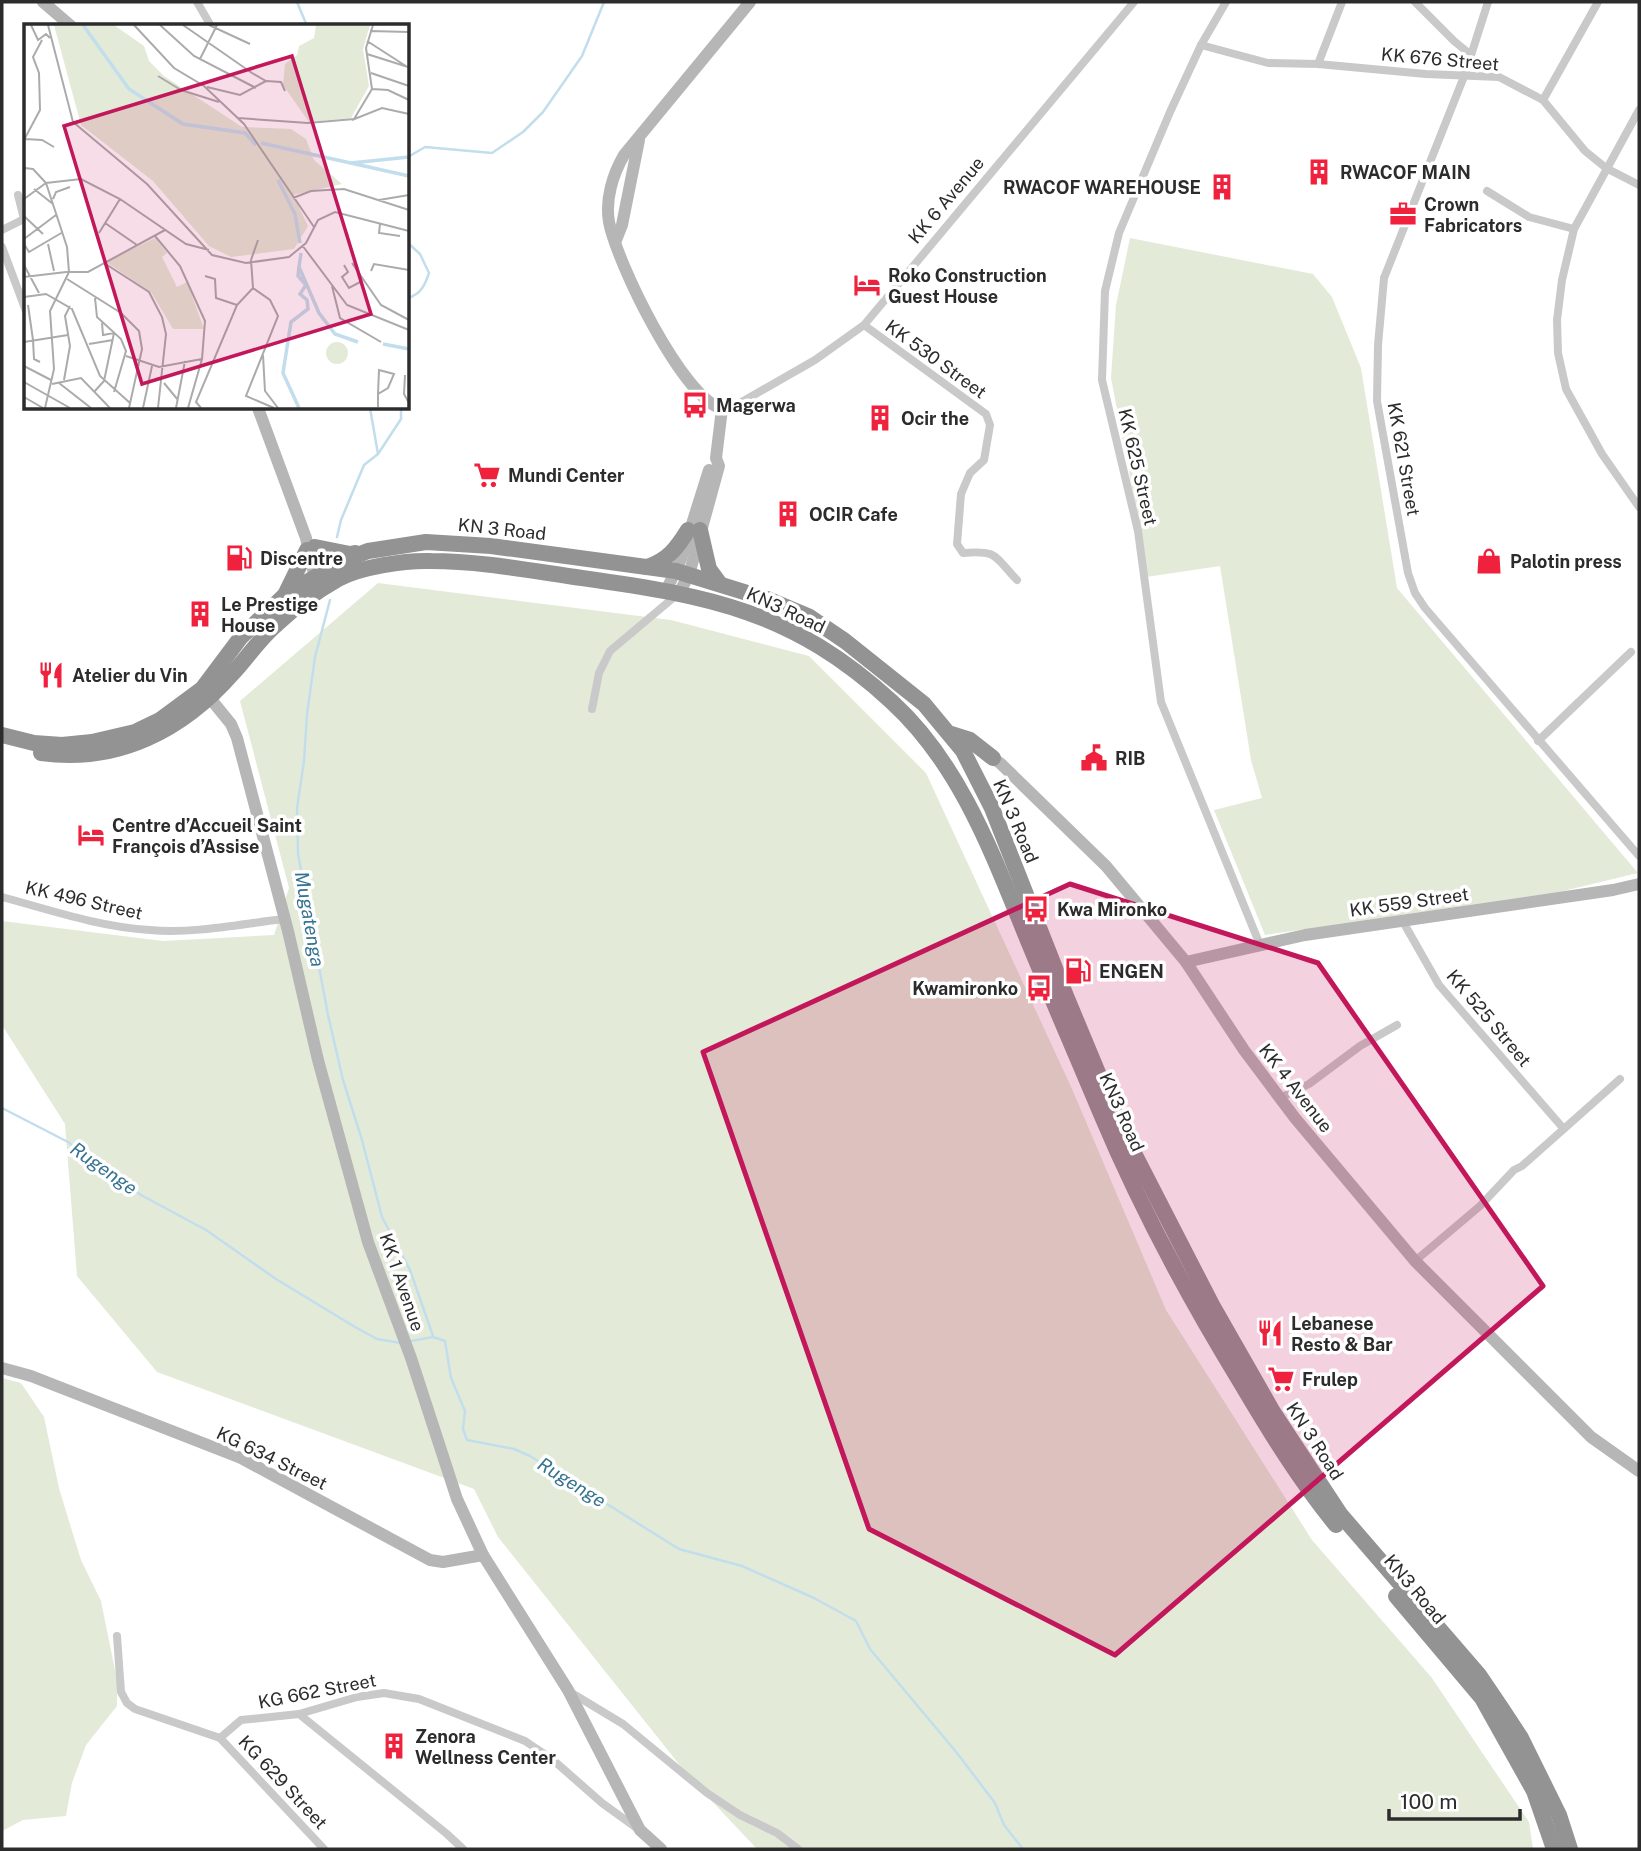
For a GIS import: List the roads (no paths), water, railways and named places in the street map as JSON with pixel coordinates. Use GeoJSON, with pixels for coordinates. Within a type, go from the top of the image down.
{"type":"FeatureCollection","features":[{"type":"Feature","properties":{"kind":"highway"},"geometry":{"type":"LineString","coordinates":[[643,568],[663,561],[694,530],[709,569],[720,584]]}},
{"type":"Feature","properties":{"kind":"highway","name":"KN 3 Road"},"geometry":{"type":"LineString","coordinates":[[2,734],[34,743],[62,745],[114,738],[135,732],[206,693],[325,579],[368,551],[426,542],[491,546],[682,573],[808,616],[879,666],[924,704],[951,734],[974,771],[992,808],[1121,1129],[1268,1416],[1340,1514],[1479,1675],[1521,1738],[1559,1815],[1570,1849]]}},
{"type":"Feature","properties":{"kind":"highway"},"geometry":{"type":"LineString","coordinates":[[285,595],[309,545],[350,554],[368,551]]}},
{"type":"Feature","properties":{"kind":"highway","name":"KN 3 Road"},"geometry":{"type":"LineString","coordinates":[[2,745],[64,756],[110,752],[134,746],[159,734],[187,718],[241,637],[285,595],[325,579],[385,566],[426,561],[534,571]]}},
{"type":"Feature","properties":{"kind":"highway","name":"KN3 Road"},"geometry":{"type":"LineString","coordinates":[[534,571],[672,592],[712,600],[761,616],[798,632],[858,674],[895,705],[926,740],[948,768],[975,817],[1104,1121],[1200,1317],[1268,1416],[1322,1508],[1482,1699],[1534,1791],[1554,1849]]}},
{"type":"Feature","properties":{"kind":"highway"},"geometry":{"type":"LineString","coordinates":[[951,734],[970,740],[989,756],[977,763],[974,771]]}},
{"type":"Feature","properties":{"kind":"main road"},"geometry":{"type":"LineString","coordinates":[[43,2],[69,24]]}},
{"type":"Feature","properties":{"kind":"main road"},"geometry":{"type":"LineString","coordinates":[[672,592],[682,573],[694,530],[719,466],[716,458],[722,409],[705,399],[670,355],[636,294],[609,221],[610,188],[615,171],[641,133],[750,2]]}},
{"type":"Feature","properties":{"kind":"main road"},"geometry":{"type":"LineString","coordinates":[[616,240],[622,225],[641,133]]}},
{"type":"Feature","properties":{"kind":"main road"},"geometry":{"type":"LineString","coordinates":[[259,410],[309,545],[325,579]]}},
{"type":"Feature","properties":{"kind":"main road","name":"KK 1 Avenue"},"geometry":{"type":"LineString","coordinates":[[206,693],[231,724],[237,738],[316,1052],[368,1242],[411,1358],[457,1499],[483,1555],[568,1690],[640,1830],[661,1849]]}},
{"type":"Feature","properties":{"kind":"main road"},"geometry":{"type":"LineString","coordinates":[[926,740],[989,756]]}},
{"type":"Feature","properties":{"kind":"main road","name":"KK 4 Avenue"},"geometry":{"type":"LineString","coordinates":[[989,756],[1091,850],[1186,962],[1244,1050],[1280,1098],[1415,1261],[1591,1437],[1639,1471]]}},
{"type":"Feature","properties":{"kind":"main road","name":"KK 559 Street"},"geometry":{"type":"LineString","coordinates":[[1186,962],[1260,944],[1639,884]]}},
{"type":"Feature","properties":{"kind":"main road","name":"KG 634 Street"},"geometry":{"type":"LineString","coordinates":[[2,1368],[30,1376],[241,1458],[430,1560],[443,1562],[483,1555]]}},
{"type":"Feature","properties":{"kind":"street"},"geometry":{"type":"LineString","coordinates":[[197,2],[210,24]]}},
{"type":"Feature","properties":{"kind":"street","name":"KK 6 Avenue"},"geometry":{"type":"LineString","coordinates":[[722,409],[733,407],[815,360],[864,325],[1134,2]]}},
{"type":"Feature","properties":{"kind":"street","name":"KK 625 Street"},"geometry":{"type":"LineString","coordinates":[[1226,2],[1201,45],[1119,233],[1105,291],[1102,380],[1138,531],[1161,702],[1260,944]]}},
{"type":"Feature","properties":{"kind":"street"},"geometry":{"type":"LineString","coordinates":[[1318,64],[1342,2]]}},
{"type":"Feature","properties":{"kind":"street"},"geometry":{"type":"LineString","coordinates":[[1415,2],[1471,55]]}},
{"type":"Feature","properties":{"kind":"street","name":"KK 621 Street"},"geometry":{"type":"LineString","coordinates":[[1488,2],[1465,74],[1384,278],[1378,345],[1377,401],[1408,573],[1415,593],[1538,741],[1639,856]]}},
{"type":"Feature","properties":{"kind":"street"},"geometry":{"type":"LineString","coordinates":[[1543,100],[1598,2]]}},
{"type":"Feature","properties":{"kind":"street","name":"KK 676 Street"},"geometry":{"type":"LineString","coordinates":[[1201,45],[1258,62],[1499,77],[1543,100],[1585,151],[1606,168],[1639,185]]}},
{"type":"Feature","properties":{"kind":"street"},"geometry":{"type":"LineString","coordinates":[[1639,110],[1574,229],[1558,301],[1558,342],[1566,389],[1602,454],[1639,507]]}},
{"type":"Feature","properties":{"kind":"street"},"geometry":{"type":"LineString","coordinates":[[1488,191],[1529,217],[1574,229]]}},
{"type":"Feature","properties":{"kind":"street"},"geometry":{"type":"LineString","coordinates":[[18,195],[24,215]]}},
{"type":"Feature","properties":{"kind":"street"},"geometry":{"type":"LineString","coordinates":[[2,230],[24,219]]}},
{"type":"Feature","properties":{"kind":"street"},"geometry":{"type":"LineString","coordinates":[[2,247],[24,305]]}},
{"type":"Feature","properties":{"kind":"street","name":"KK 530 Street"},"geometry":{"type":"LineString","coordinates":[[864,325],[986,414],[990,425],[984,460],[970,472],[961,494],[957,544],[963,552],[992,553],[1017,580]]}},
{"type":"Feature","properties":{"kind":"street"},"geometry":{"type":"LineString","coordinates":[[592,709],[600,673],[610,651],[652,614],[672,592]]}},
{"type":"Feature","properties":{"kind":"street"},"geometry":{"type":"LineString","coordinates":[[652,614],[668,604],[672,592]]}},
{"type":"Feature","properties":{"kind":"street"},"geometry":{"type":"LineString","coordinates":[[1538,741],[1631,652]]}},
{"type":"Feature","properties":{"kind":"street","name":"KK 496 Street"},"geometry":{"type":"LineString","coordinates":[[2,897],[90,920],[149,930],[181,931],[284,919]]}},
{"type":"Feature","properties":{"kind":"street","name":"KK 525 Street"},"geometry":{"type":"LineString","coordinates":[[1402,920],[1439,985],[1563,1128]]}},
{"type":"Feature","properties":{"kind":"street"},"geometry":{"type":"LineString","coordinates":[[1280,1098],[1309,1084],[1360,1045],[1397,1025]]}},
{"type":"Feature","properties":{"kind":"street"},"geometry":{"type":"LineString","coordinates":[[1415,1261],[1480,1206],[1514,1170],[1522,1166],[1620,1079]]}},
{"type":"Feature","properties":{"kind":"street","name":"KG 629 Street"},"geometry":{"type":"LineString","coordinates":[[117,1636],[121,1692],[127,1703],[135,1709],[220,1738],[324,1849]]}},
{"type":"Feature","properties":{"kind":"street"},"geometry":{"type":"LineString","coordinates":[[568,1690],[623,1724],[707,1793],[740,1815],[777,1833],[798,1849]]}},
{"type":"Feature","properties":{"kind":"street","name":"KG 662 Street"},"geometry":{"type":"LineString","coordinates":[[220,1738],[240,1720],[299,1714],[357,1697],[384,1693],[419,1699],[525,1741],[552,1759],[602,1803],[640,1830]]}},
{"type":"Feature","properties":{"kind":"street"},"geometry":{"type":"LineString","coordinates":[[299,1714],[463,1849]]}},
{"type":"Feature","properties":{"kind":"waterway"},"geometry":{"type":"LineString","coordinates":[[297,2],[306,24]]}},
{"type":"Feature","properties":{"kind":"waterway"},"geometry":{"type":"LineString","coordinates":[[410,156],[425,147],[492,153],[523,132],[543,112],[582,56],[604,2]]}},
{"type":"Feature","properties":{"kind":"waterway"},"geometry":{"type":"LineString","coordinates":[[410,245],[420,254],[429,273],[422,288],[410,297]]}},
{"type":"Feature","properties":{"kind":"waterway"},"geometry":{"type":"LineString","coordinates":[[337,537],[341,520],[364,465],[378,454],[370,410]]}},
{"type":"Feature","properties":{"kind":"waterway"},"geometry":{"type":"LineString","coordinates":[[378,454],[401,419],[401,410]]}},
{"type":"Feature","properties":{"kind":"waterway","name":"Mugatenga"},"geometry":{"type":"LineString","coordinates":[[330,600],[315,657],[307,714],[297,808],[298,854],[343,1080],[382,1217],[410,1270],[433,1336]]}},
{"type":"Feature","properties":{"kind":"waterway","name":"Rugenge"},"geometry":{"type":"LineString","coordinates":[[2,1108],[68,1142],[141,1195],[206,1230],[276,1279],[355,1327],[377,1339],[401,1343]]}},
{"type":"Feature","properties":{"kind":"waterway","name":"Rugenge"},"geometry":{"type":"LineString","coordinates":[[411,1341],[433,1337],[445,1341],[451,1378],[465,1411],[463,1429],[467,1440],[514,1449],[530,1456],[679,1549],[742,1566],[814,1598],[856,1621],[870,1649],[957,1753],[995,1803],[1004,1825],[1023,1849]]}},
{"type":"Feature","properties":{"kind":"place","name":"RWACOF MAIN"},"geometry":{"type":"Point","coordinates":[1319,172]}},
{"type":"Feature","properties":{"kind":"place","name":"RWACOF WAREHOUSE"},"geometry":{"type":"Point","coordinates":[1222,187]}},
{"type":"Feature","properties":{"kind":"place","name":"Crown Fabricators"},"geometry":{"type":"Point","coordinates":[1403,214]}},
{"type":"Feature","properties":{"kind":"place","name":"Roko Construction Guest House"},"geometry":{"type":"Point","coordinates":[867,285]}},
{"type":"Feature","properties":{"kind":"place","name":"Magerwa"},"geometry":{"type":"Point","coordinates":[695,405]}},
{"type":"Feature","properties":{"kind":"place","name":"Ocir the"},"geometry":{"type":"Point","coordinates":[880,418]}},
{"type":"Feature","properties":{"kind":"place","name":"Mundi Center"},"geometry":{"type":"Point","coordinates":[487,475]}},
{"type":"Feature","properties":{"kind":"place","name":"OCIR Cafe"},"geometry":{"type":"Point","coordinates":[788,514]}},
{"type":"Feature","properties":{"kind":"place","name":"Discentre"},"geometry":{"type":"Point","coordinates":[239,558]}},
{"type":"Feature","properties":{"kind":"place","name":"Palotin press"},"geometry":{"type":"Point","coordinates":[1489,561]}},
{"type":"Feature","properties":{"kind":"place","name":"Le Prestige House"},"geometry":{"type":"Point","coordinates":[200,614]}},
{"type":"Feature","properties":{"kind":"place","name":"Atelier du Vin"},"geometry":{"type":"Point","coordinates":[51,675]}},
{"type":"Feature","properties":{"kind":"place","name":"RIB"},"geometry":{"type":"Point","coordinates":[1094,758]}},
{"type":"Feature","properties":{"kind":"place","name":"Centre d’Accueil Saint François d’Assise"},"geometry":{"type":"Point","coordinates":[91,835]}},
{"type":"Feature","properties":{"kind":"place","name":"Kwa Mironko"},"geometry":{"type":"Point","coordinates":[1036,909]}},
{"type":"Feature","properties":{"kind":"place","name":"ENGEN"},"geometry":{"type":"Point","coordinates":[1078,971]}},
{"type":"Feature","properties":{"kind":"place","name":"Kwamironko"},"geometry":{"type":"Point","coordinates":[1039,988]}},
{"type":"Feature","properties":{"kind":"place","name":"Lebanese Resto & Bar"},"geometry":{"type":"Point","coordinates":[1270,1333]}},
{"type":"Feature","properties":{"kind":"place","name":"Frulep"},"geometry":{"type":"Point","coordinates":[1281,1379]}},
{"type":"Feature","properties":{"kind":"place","name":"Zenora Wellness Center"},"geometry":{"type":"Point","coordinates":[394,1746]}}]}
